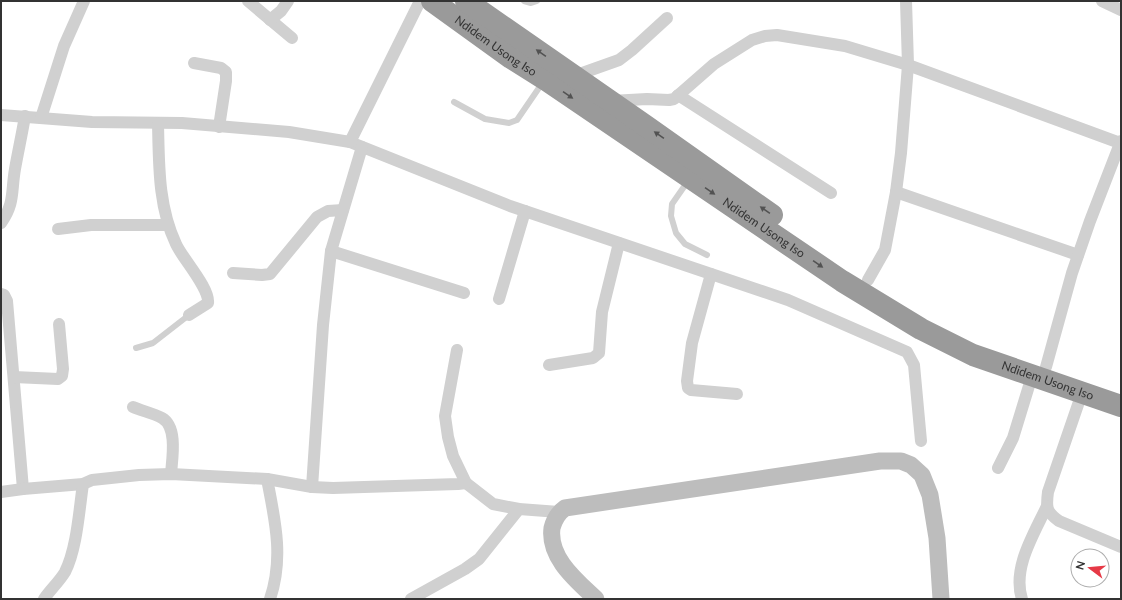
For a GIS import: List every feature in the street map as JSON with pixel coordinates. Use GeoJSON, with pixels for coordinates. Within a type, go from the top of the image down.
{"type":"FeatureCollection","features":[{"type":"Feature","properties":{"kind":"highway","name":"Ndidem Usong Iso"},"geometry":{"type":"LineString","coordinates":[[432,1],[511,58],[546,80],[842,281],[921,329],[947,343],[973,354],[1121,393]]}},
{"type":"Feature","properties":{"kind":"highway","name":"Ndidem Usong Iso"},"geometry":{"type":"LineString","coordinates":[[466,1],[806,239],[924,318],[1082,392],[1121,406]]}},
{"type":"Feature","properties":{"kind":"street"},"geometry":{"type":"LineString","coordinates":[[41,118],[64,46],[84,1]]}},
{"type":"Feature","properties":{"kind":"street"},"geometry":{"type":"LineString","coordinates":[[248,1],[292,38]]}},
{"type":"Feature","properties":{"kind":"street"},"geometry":{"type":"LineString","coordinates":[[270,20],[281,12],[288,1]]}},
{"type":"Feature","properties":{"kind":"street"},"geometry":{"type":"LineString","coordinates":[[350,142],[420,1]]}},
{"type":"Feature","properties":{"kind":"street"},"geometry":{"type":"LineString","coordinates":[[868,280],[885,250],[896,192],[901,153],[908,65],[906,1]]}},
{"type":"Feature","properties":{"kind":"street"},"geometry":{"type":"LineString","coordinates":[[1102,1],[1121,10]]}},
{"type":"Feature","properties":{"kind":"street"},"geometry":{"type":"LineString","coordinates":[[574,76],[619,60],[667,18]]}},
{"type":"Feature","properties":{"kind":"street"},"geometry":{"type":"LineString","coordinates":[[610,101],[674,99],[714,64],[752,40],[765,36],[777,35],[845,46],[908,65],[1121,142],[1090,221],[1039,371],[1013,438],[998,468]]}},
{"type":"Feature","properties":{"kind":"street"},"geometry":{"type":"LineString","coordinates":[[194,63],[220,68],[226,72],[219,127]]}},
{"type":"Feature","properties":{"kind":"street"},"geometry":{"type":"LineString","coordinates":[[678,95],[831,193]]}},
{"type":"Feature","properties":{"kind":"street"},"geometry":{"type":"LineString","coordinates":[[1,115],[92,122],[182,123],[289,132],[350,142],[525,211],[788,300],[907,352],[914,365],[921,441]]}},
{"type":"Feature","properties":{"kind":"street"},"geometry":{"type":"LineString","coordinates":[[1,223],[8,213],[12,200],[15,170],[25,116]]}},
{"type":"Feature","properties":{"kind":"street"},"geometry":{"type":"LineString","coordinates":[[158,123],[160,185],[168,225],[176,245],[203,286],[208,298],[208,303],[189,315]]}},
{"type":"Feature","properties":{"kind":"street"},"geometry":{"type":"LineString","coordinates":[[312,487],[320,353],[331,251],[362,147]]}},
{"type":"Feature","properties":{"kind":"street"},"geometry":{"type":"LineString","coordinates":[[896,192],[1078,256]]}},
{"type":"Feature","properties":{"kind":"street"},"geometry":{"type":"LineString","coordinates":[[233,273],[262,275],[270,274],[317,216],[328,211],[343,210]]}},
{"type":"Feature","properties":{"kind":"street"},"geometry":{"type":"LineString","coordinates":[[499,299],[525,211]]}},
{"type":"Feature","properties":{"kind":"street"},"geometry":{"type":"LineString","coordinates":[[58,229],[91,225],[168,225]]}},
{"type":"Feature","properties":{"kind":"street"},"geometry":{"type":"LineString","coordinates":[[549,365],[593,358],[599,353],[602,312],[619,243]]}},
{"type":"Feature","properties":{"kind":"street"},"geometry":{"type":"LineString","coordinates":[[331,251],[464,293]]}},
{"type":"Feature","properties":{"kind":"street"},"geometry":{"type":"LineString","coordinates":[[711,274],[692,343],[687,381],[688,388],[691,390],[737,394]]}},
{"type":"Feature","properties":{"kind":"street"},"geometry":{"type":"LineString","coordinates":[[1,294],[4,295],[7,301],[23,489]]}},
{"type":"Feature","properties":{"kind":"street"},"geometry":{"type":"LineString","coordinates":[[14,377],[58,379],[62,376],[63,369],[59,324]]}},
{"type":"Feature","properties":{"kind":"street"},"geometry":{"type":"LineString","coordinates":[[457,350],[445,416],[453,456],[466,483],[493,504],[519,509],[559,512]]}},
{"type":"Feature","properties":{"kind":"street"},"geometry":{"type":"LineString","coordinates":[[1022,599],[1019,591],[1022,559],[1046,506],[1048,492],[1082,392]]}},
{"type":"Feature","properties":{"kind":"street"},"geometry":{"type":"LineString","coordinates":[[133,407],[164,419],[171,427],[173,439],[171,474]]}},
{"type":"Feature","properties":{"kind":"street"},"geometry":{"type":"LineString","coordinates":[[596,599],[573,577],[554,550],[551,535],[553,523],[559,512],[565,508],[880,461],[901,461],[911,465],[922,475],[930,495],[937,538],[941,599]]}},
{"type":"Feature","properties":{"kind":"street"},"geometry":{"type":"LineString","coordinates":[[1,492],[84,484],[92,480],[139,475],[171,474],[268,479],[312,487],[466,483]]}},
{"type":"Feature","properties":{"kind":"street"},"geometry":{"type":"LineString","coordinates":[[268,479],[277,532],[278,560],[270,599]]}},
{"type":"Feature","properties":{"kind":"street"},"geometry":{"type":"LineString","coordinates":[[44,599],[64,573],[69,562],[84,484]]}},
{"type":"Feature","properties":{"kind":"street"},"geometry":{"type":"LineString","coordinates":[[1046,506],[1051,516],[1059,521],[1121,547]]}},
{"type":"Feature","properties":{"kind":"street"},"geometry":{"type":"LineString","coordinates":[[411,599],[465,569],[479,559],[519,509]]}},
{"type":"Feature","properties":{"kind":"lane"},"geometry":{"type":"LineString","coordinates":[[524,1],[531,3],[537,1]]}},
{"type":"Feature","properties":{"kind":"lane"},"geometry":{"type":"LineString","coordinates":[[454,102],[485,119],[509,123],[517,120],[546,80]]}},
{"type":"Feature","properties":{"kind":"lane"},"geometry":{"type":"LineString","coordinates":[[690,178],[672,204],[671,216],[676,232],[685,244],[707,255]]}},
{"type":"Feature","properties":{"kind":"lane"},"geometry":{"type":"LineString","coordinates":[[136,348],[153,343],[189,315]]}}]}
